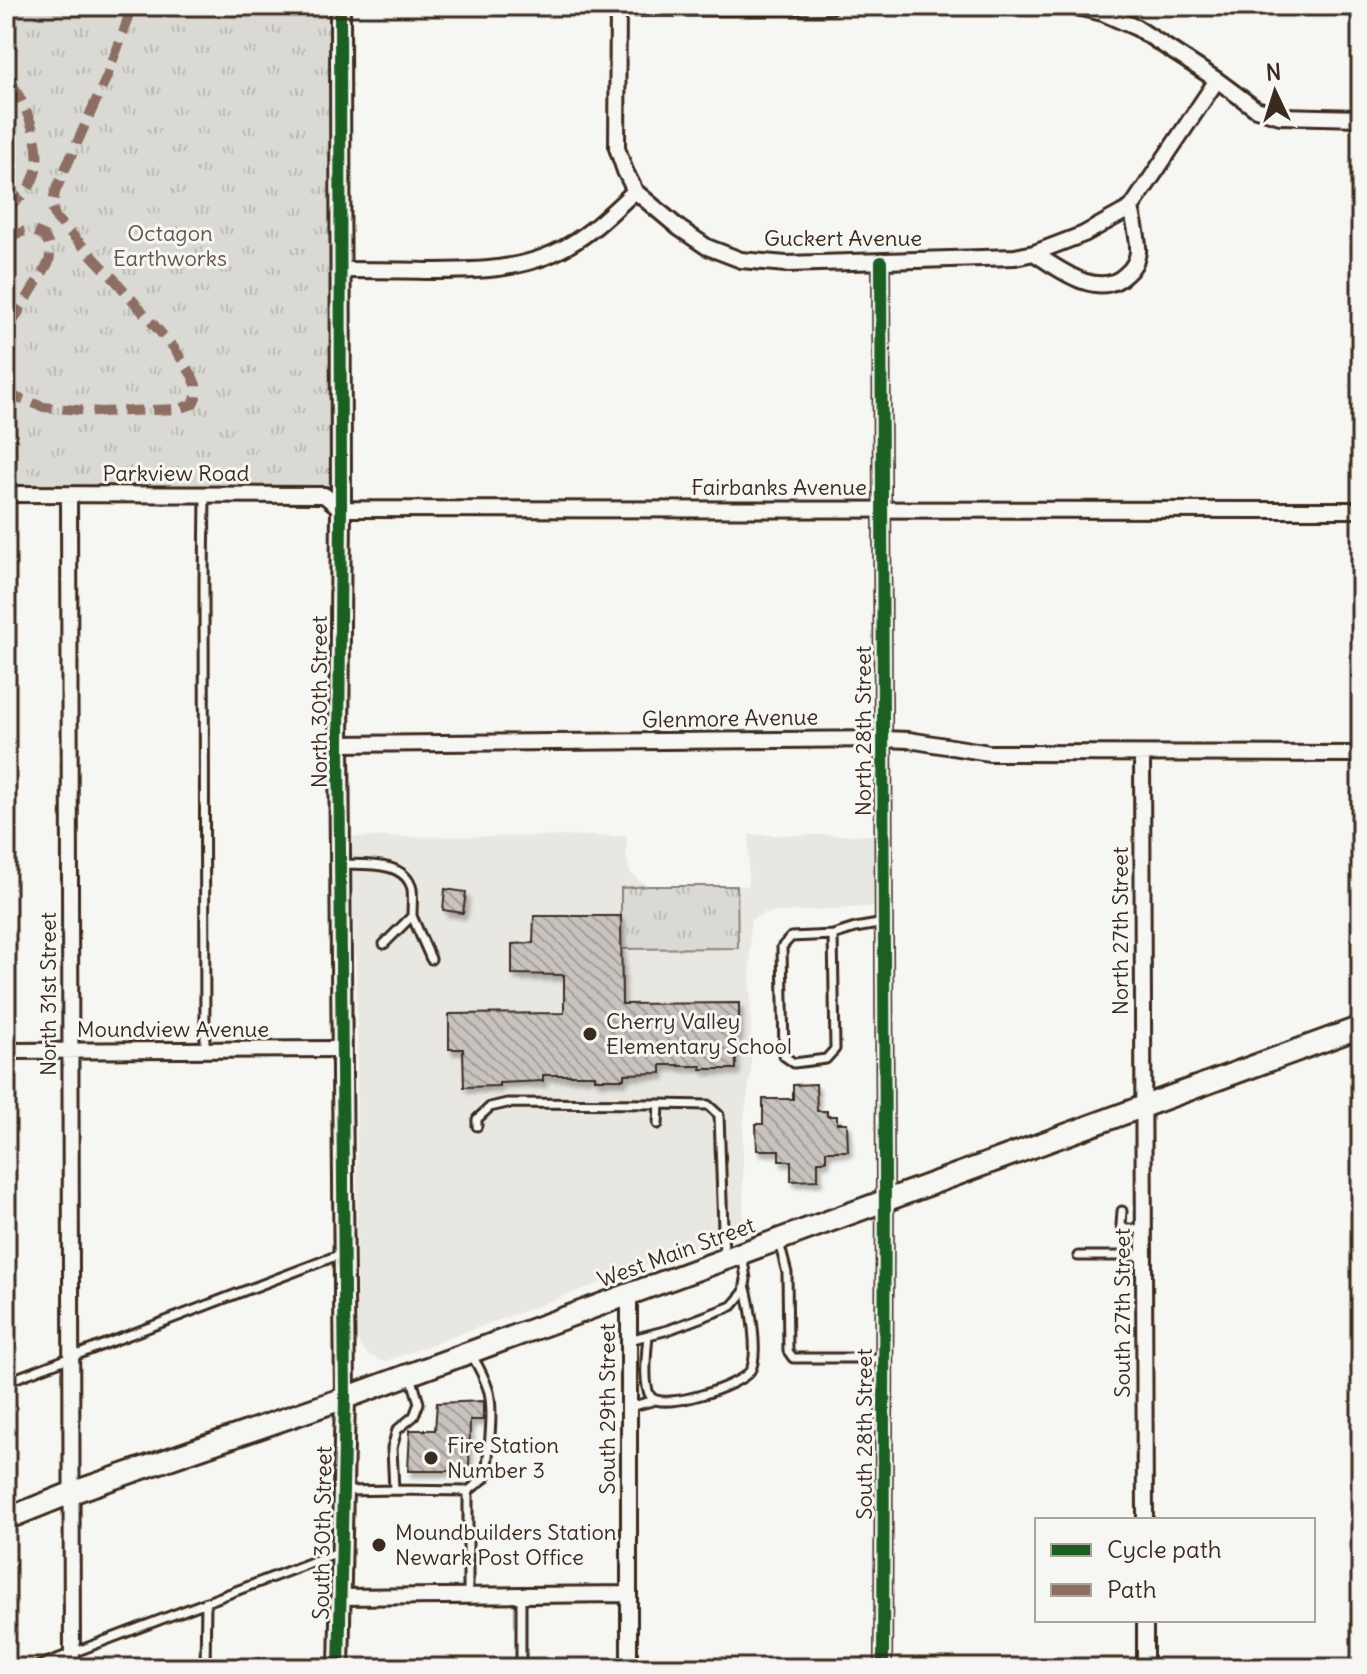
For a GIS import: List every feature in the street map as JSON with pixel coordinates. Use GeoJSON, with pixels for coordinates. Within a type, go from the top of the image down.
{"type":"FeatureCollection","features":[{"type":"Feature","properties":{"kind":"main road","name":"West Main Street"},"geometry":{"type":"LineString","coordinates":[[6,1519],[1361,1027]]}},
{"type":"Feature","properties":{"kind":"street","name":"North 30th Street"},"geometry":{"type":"LineString","coordinates":[[340,6],[339,864],[345,1398]]}},
{"type":"Feature","properties":{"kind":"street"},"geometry":{"type":"LineString","coordinates":[[340,270],[481,271],[525,263],[566,248],[589,233],[635,191],[617,148],[618,7],[830,6]]}},
{"type":"Feature","properties":{"kind":"street"},"geometry":{"type":"LineString","coordinates":[[1072,6],[1103,13],[1137,28],[1256,109],[1280,116],[1361,118]]}},
{"type":"Feature","properties":{"kind":"street","name":"Guckert Avenue"},"geometry":{"type":"LineString","coordinates":[[635,191],[707,247],[741,260],[786,264],[1015,257],[1084,234],[1131,208],[1217,80]]}},
{"type":"Feature","properties":{"kind":"street"},"geometry":{"type":"LineString","coordinates":[[1034,253],[1087,283],[1105,284],[1120,280],[1132,269],[1138,253],[1131,208]]}},
{"type":"Feature","properties":{"kind":"street","name":"North 28th Street"},"geometry":{"type":"LineString","coordinates":[[881,262],[885,1200]]}},
{"type":"Feature","properties":{"kind":"street","name":"Parkview Road"},"geometry":{"type":"LineString","coordinates":[[6,494],[324,495],[341,509]]}},
{"type":"Feature","properties":{"kind":"street","name":"North 31st Street"},"geometry":{"type":"LineString","coordinates":[[69,495],[72,1661]]}},
{"type":"Feature","properties":{"kind":"street","name":"Fairbanks Avenue"},"geometry":{"type":"LineString","coordinates":[[341,509],[1361,510]]}},
{"type":"Feature","properties":{"kind":"street","name":"Glenmore Avenue"},"geometry":{"type":"LineString","coordinates":[[339,744],[884,739],[989,753],[1361,754]]}},
{"type":"Feature","properties":{"kind":"street","name":"North 27th Street"},"geometry":{"type":"LineString","coordinates":[[1142,755],[1143,1107]]}},
{"type":"Feature","properties":{"kind":"street","name":"Moundview Avenue"},"geometry":{"type":"LineString","coordinates":[[6,1051],[340,1049]]}},
{"type":"Feature","properties":{"kind":"street","name":"South 27th Street"},"geometry":{"type":"LineString","coordinates":[[1143,1107],[1145,1518]]}},
{"type":"Feature","properties":{"kind":"street","name":"South 28th Street"},"geometry":{"type":"LineString","coordinates":[[883,1668],[885,1200]]}},
{"type":"Feature","properties":{"kind":"street","name":"South 29th Street"},"geometry":{"type":"LineString","coordinates":[[629,1294],[629,1668]]}},
{"type":"Feature","properties":{"kind":"street","name":"South 30th Street"},"geometry":{"type":"LineString","coordinates":[[339,1668],[345,1398]]}},
{"type":"Feature","properties":{"kind":"street"},"geometry":{"type":"LineString","coordinates":[[340,1597],[628,1594]]}},
{"type":"Feature","properties":{"kind":"street"},"geometry":{"type":"LineString","coordinates":[[1145,1622],[1145,1668]]}},
{"type":"Feature","properties":{"kind":"lane"},"geometry":{"type":"LineString","coordinates":[[205,495],[205,1050]]}},
{"type":"Feature","properties":{"kind":"lane"},"geometry":{"type":"LineString","coordinates":[[339,864],[383,866],[402,872],[412,887],[412,916],[431,959]]}},
{"type":"Feature","properties":{"kind":"lane"},"geometry":{"type":"LineString","coordinates":[[384,944],[412,916]]}},
{"type":"Feature","properties":{"kind":"lane"},"geometry":{"type":"LineString","coordinates":[[833,935],[835,1049],[826,1059],[794,1063],[784,1056],[782,947],[791,937],[833,935],[884,923]]}},
{"type":"Feature","properties":{"kind":"lane"},"geometry":{"type":"LineString","coordinates":[[477,1126],[477,1119],[490,1107],[507,1103],[708,1105],[719,1115],[733,1256],[746,1279],[744,1292],[732,1306],[629,1340]]}},
{"type":"Feature","properties":{"kind":"lane"},"geometry":{"type":"LineString","coordinates":[[658,1124],[659,1104]]}},
{"type":"Feature","properties":{"kind":"lane"},"geometry":{"type":"LineString","coordinates":[[1122,1211],[1121,1225],[1125,1229],[1144,1229]]}},
{"type":"Feature","properties":{"kind":"lane"},"geometry":{"type":"LineString","coordinates":[[779,1239],[787,1273],[788,1351],[793,1358],[885,1358]]}},
{"type":"Feature","properties":{"kind":"lane"},"geometry":{"type":"LineString","coordinates":[[6,1382],[343,1253]]}},
{"type":"Feature","properties":{"kind":"lane"},"geometry":{"type":"LineString","coordinates":[[1078,1256],[1144,1256]]}},
{"type":"Feature","properties":{"kind":"lane"},"geometry":{"type":"LineString","coordinates":[[629,1407],[656,1400],[670,1402],[743,1379],[750,1371],[753,1357],[751,1310],[745,1285]]}},
{"type":"Feature","properties":{"kind":"lane"},"geometry":{"type":"LineString","coordinates":[[648,1335],[647,1388],[656,1400]]}},
{"type":"Feature","properties":{"kind":"lane"},"geometry":{"type":"LineString","coordinates":[[342,1491],[468,1491],[486,1477],[490,1438],[489,1394],[470,1352]]}},
{"type":"Feature","properties":{"kind":"lane"},"geometry":{"type":"LineString","coordinates":[[394,1490],[392,1448],[397,1430],[414,1416],[419,1403],[411,1374]]}},
{"type":"Feature","properties":{"kind":"lane"},"geometry":{"type":"LineString","coordinates":[[468,1491],[468,1596]]}},
{"type":"Feature","properties":{"kind":"lane"},"geometry":{"type":"LineString","coordinates":[[33,1668],[72,1661],[206,1602],[341,1551]]}},
{"type":"Feature","properties":{"kind":"lane"},"geometry":{"type":"LineString","coordinates":[[521,1595],[521,1668]]}},
{"type":"Feature","properties":{"kind":"lane"},"geometry":{"type":"LineString","coordinates":[[205,1668],[206,1602]]}},
{"type":"Feature","properties":{"kind":"shaded area"},"geometry":{"type":"Polygon","coordinates":[[[749,835],[884,835],[884,906],[763,913],[750,921],[751,1070],[743,1127],[743,1231],[386,1361],[368,1355],[357,1336],[357,1024],[352,837],[627,836],[626,856],[630,872],[649,886],[748,886],[749,835]]]}},
{"type":"Feature","properties":{"kind":"green space","name":"Octagon Earthworks"},"geometry":{"type":"Polygon","coordinates":[[[6,6],[336,6],[332,486],[6,488],[6,6]]]}},
{"type":"Feature","properties":{"kind":"green space"},"geometry":{"type":"Polygon","coordinates":[[[737,886],[738,948],[621,949],[621,888],[737,886]]]}},
{"type":"Feature","properties":{"kind":"building"},"geometry":{"type":"Polygon","coordinates":[[[445,889],[466,892],[463,913],[443,910],[445,889]]]}},
{"type":"Feature","properties":{"kind":"building"},"geometry":{"type":"Polygon","coordinates":[[[534,916],[621,916],[622,1004],[739,1003],[739,1035],[735,1035],[736,1069],[661,1065],[661,1073],[624,1074],[624,1079],[595,1079],[595,1075],[543,1075],[543,1081],[464,1087],[463,1049],[449,1049],[449,1014],[564,1013],[564,975],[512,974],[512,944],[533,943],[534,916]]]}},
{"type":"Feature","properties":{"kind":"building"},"geometry":{"type":"Polygon","coordinates":[[[816,1084],[817,1111],[827,1111],[827,1116],[837,1116],[837,1123],[847,1123],[848,1151],[826,1151],[826,1161],[818,1161],[818,1180],[791,1181],[791,1161],[779,1161],[779,1150],[757,1150],[756,1124],[763,1124],[763,1099],[793,1099],[793,1085],[816,1084]]]}},
{"type":"Feature","properties":{"kind":"building"},"geometry":{"type":"Polygon","coordinates":[[[483,1401],[483,1420],[470,1420],[469,1471],[408,1471],[410,1430],[435,1430],[437,1403],[483,1401]]]}},
{"type":"Feature","properties":{"kind":"marked path"},"geometry":{"type":"LineString","coordinates":[[6,391],[44,407],[101,412],[179,409],[193,404],[196,397],[192,375],[174,348],[56,218],[52,208],[55,192],[108,74],[130,6]]}},
{"type":"Feature","properties":{"kind":"marked path"},"geometry":{"type":"LineString","coordinates":[[6,207],[22,195],[32,181],[37,165],[34,131],[11,81]]}},
{"type":"Feature","properties":{"kind":"marked path"},"geometry":{"type":"LineString","coordinates":[[6,238],[25,231],[37,232],[48,242],[50,252],[49,262],[6,333]]}},
{"type":"Feature","properties":{"kind":"cycle path"},"geometry":{"type":"LineString","coordinates":[[339,1668],[345,1398],[339,744],[340,6]]}},
{"type":"Feature","properties":{"kind":"cycle path"},"geometry":{"type":"LineString","coordinates":[[881,262],[885,1178],[883,1668]]}},
{"type":"Feature","properties":{"kind":"place","name":"Cherry Valley Elementary School"},"geometry":{"type":"Point","coordinates":[590,1034]}},
{"type":"Feature","properties":{"kind":"place","name":"Fire Station Number 3"},"geometry":{"type":"Point","coordinates":[431,1458]}},
{"type":"Feature","properties":{"kind":"place","name":"Moundbuilders Station Newark Post Office"},"geometry":{"type":"Point","coordinates":[379,1545]}}]}
